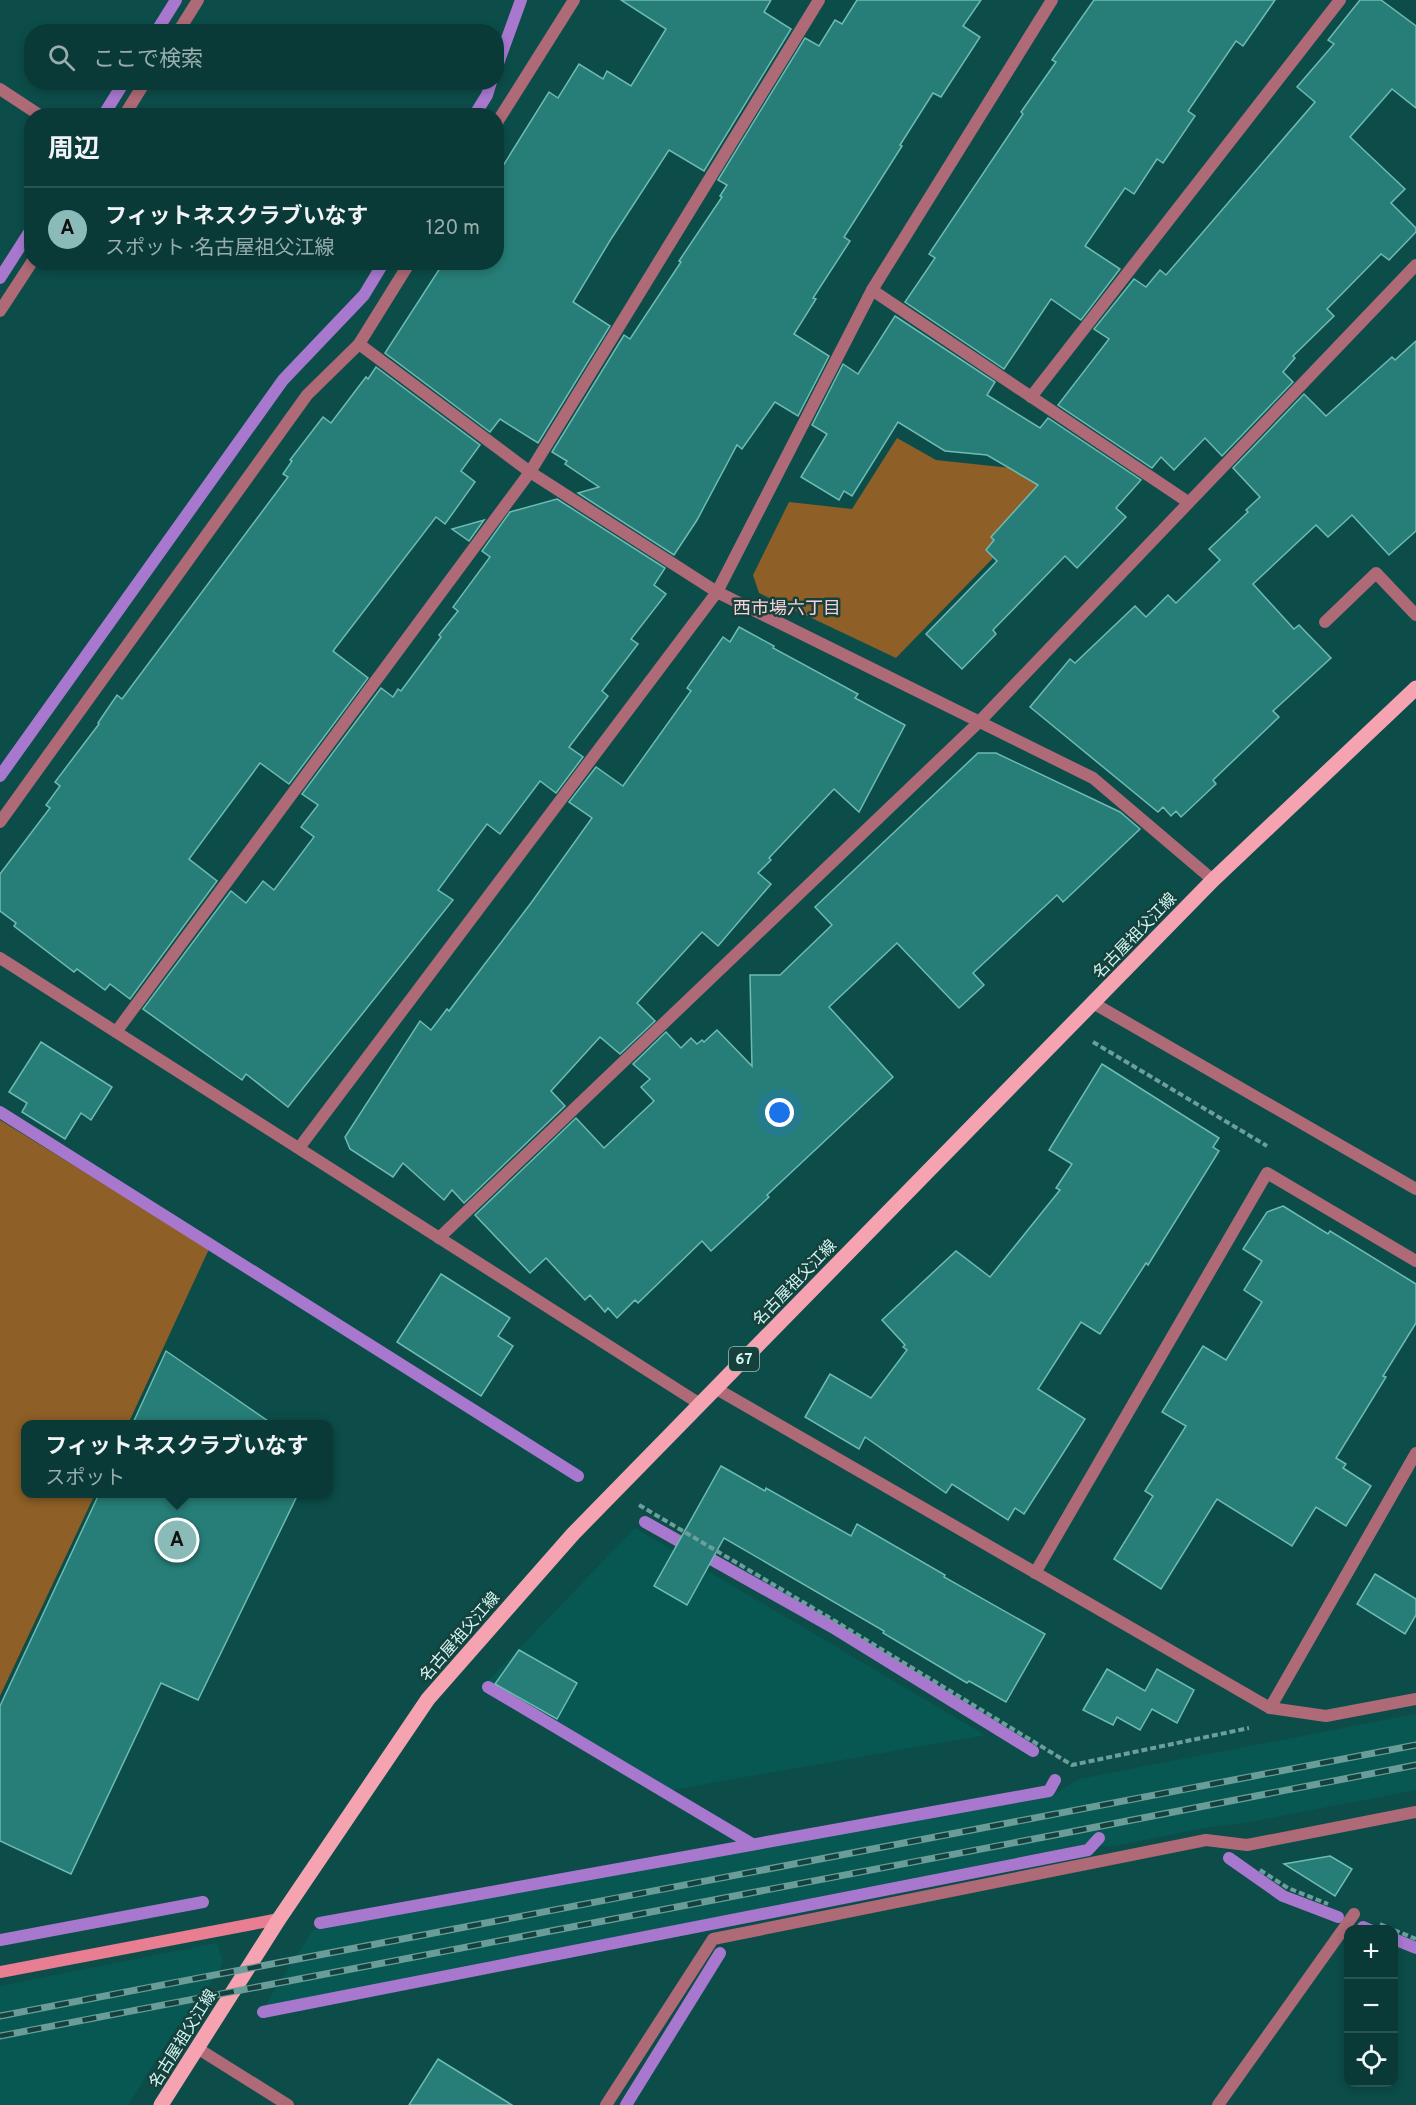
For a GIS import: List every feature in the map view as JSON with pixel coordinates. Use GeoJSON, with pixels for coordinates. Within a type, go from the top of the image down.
{"type":"FeatureCollection","features":[{"type":"Feature","properties":{"kind":"main road","name":"名古屋祖父江線"},"geometry":{"type":"LineString","coordinates":[[161,2105],[279,1919],[428,1699],[573,1534],[1213,880],[1416,688]]}},
{"type":"Feature","properties":{"kind":"street"},"geometry":{"type":"LineString","coordinates":[[183,24],[198,0]]}},
{"type":"Feature","properties":{"kind":"street"},"geometry":{"type":"LineString","coordinates":[[504,111],[574,0]]}},
{"type":"Feature","properties":{"kind":"street"},"geometry":{"type":"LineString","coordinates":[[116,1032],[530,472],[819,0]]}},
{"type":"Feature","properties":{"kind":"street"},"geometry":{"type":"LineString","coordinates":[[299,1148],[717,592],[872,290],[1052,0]]}},
{"type":"Feature","properties":{"kind":"street"},"geometry":{"type":"LineString","coordinates":[[1031,397],[1340,0]]}},
{"type":"Feature","properties":{"kind":"street"},"geometry":{"type":"LineString","coordinates":[[0,89],[29,108]]}},
{"type":"Feature","properties":{"kind":"street"},"geometry":{"type":"LineString","coordinates":[[129,108],[140,90]]}},
{"type":"Feature","properties":{"kind":"street"},"geometry":{"type":"LineString","coordinates":[[439,1238],[979,722],[1416,265]]}},
{"type":"Feature","properties":{"kind":"street"},"geometry":{"type":"LineString","coordinates":[[0,311],[27,270]]}},
{"type":"Feature","properties":{"kind":"street"},"geometry":{"type":"LineString","coordinates":[[0,822],[307,395],[359,344],[405,270]]}},
{"type":"Feature","properties":{"kind":"street"},"geometry":{"type":"LineString","coordinates":[[872,290],[1188,502]]}},
{"type":"Feature","properties":{"kind":"street"},"geometry":{"type":"LineString","coordinates":[[359,344],[530,472],[717,592],[1093,778],[1213,880]]}},
{"type":"Feature","properties":{"kind":"street"},"geometry":{"type":"LineString","coordinates":[[1325,622],[1376,573],[1416,615]]}},
{"type":"Feature","properties":{"kind":"street"},"geometry":{"type":"LineString","coordinates":[[0,958],[700,1404]]}},
{"type":"Feature","properties":{"kind":"street"},"geometry":{"type":"LineString","coordinates":[[1093,1003],[1416,1189]]}},
{"type":"Feature","properties":{"kind":"street"},"geometry":{"type":"LineString","coordinates":[[1035,1573],[1267,1173],[1416,1261]]}},
{"type":"Feature","properties":{"kind":"street"},"geometry":{"type":"LineString","coordinates":[[715,1388],[1270,1708],[1326,1716],[1416,1699]]}},
{"type":"Feature","properties":{"kind":"street"},"geometry":{"type":"LineString","coordinates":[[1270,1708],[1416,1453]]}},
{"type":"Feature","properties":{"kind":"street"},"geometry":{"type":"LineString","coordinates":[[606,2105],[713,1939],[1206,1840],[1247,1845],[1416,1812]]}},
{"type":"Feature","properties":{"kind":"street"},"geometry":{"type":"LineString","coordinates":[[1218,2105],[1354,1914]]}},
{"type":"Feature","properties":{"kind":"street"},"geometry":{"type":"LineString","coordinates":[[0,1972],[279,1919]]}},
{"type":"Feature","properties":{"kind":"street"},"geometry":{"type":"LineString","coordinates":[[197,2048],[288,2105]]}},
{"type":"Feature","properties":{"kind":"path"},"geometry":{"type":"LineString","coordinates":[[1069,1028],[1267,1146],[1267,1173]]}},
{"type":"Feature","properties":{"kind":"path"},"geometry":{"type":"LineString","coordinates":[[615,1491],[1072,1765],[1252,1727],[1270,1708]]}},
{"type":"Feature","properties":{"kind":"path"},"geometry":{"type":"LineString","coordinates":[[1247,1845],[1249,1862],[1288,1888],[1381,1925]]}},
{"type":"Feature","properties":{"kind":"path"},"geometry":{"type":"LineString","coordinates":[[1398,1932],[1416,1939]]}},
{"type":"Feature","properties":{"kind":"shaded area"},"geometry":{"type":"Polygon","coordinates":[[[897,438],[936,460],[1030,470],[1088,460],[896,658],[759,593],[753,575],[789,502],[852,509],[897,438]]]}},
{"type":"Feature","properties":{"kind":"shaded area"},"geometry":{"type":"Polygon","coordinates":[[[0,1120],[209,1249],[130,1420],[21,1420],[21,1498],[93,1498],[0,1696],[0,1120]]]}},
{"type":"Feature","properties":{"kind":"shaded area"},"geometry":{"type":"Polygon","coordinates":[[[635,1528],[985,1735],[671,1790],[487,1682],[635,1528]]]}},
{"type":"Feature","properties":{"kind":"shaded area"},"geometry":{"type":"Polygon","coordinates":[[[1416,1714],[1416,1790],[1110,1847],[1086,1844],[264,2007],[313,1930],[1054,1795],[1079,1779],[1416,1714]]]}},
{"type":"Feature","properties":{"kind":"shaded area"},"geometry":{"type":"Polygon","coordinates":[[[217,1943],[223,1963],[186,2024],[178,2025],[128,2105],[0,2105],[0,1986],[217,1943]]]}},
{"type":"Feature","properties":{"kind":"building"},"geometry":{"type":"Polygon","coordinates":[[[621,0],[771,0],[764,12],[791,29],[704,171],[669,150],[611,239],[573,302],[610,326],[538,443],[500,419],[490,432],[385,353],[439,270],[504,270],[504,164],[549,92],[558,98],[579,64],[603,79],[607,71],[631,86],[666,29],[621,0]]]}},
{"type":"Feature","properties":{"kind":"building"},"geometry":{"type":"Polygon","coordinates":[[[857,0],[981,0],[963,26],[980,37],[941,97],[933,93],[900,145],[902,146],[844,237],[850,241],[813,298],[816,299],[794,334],[829,356],[798,416],[775,402],[742,449],[737,445],[697,520],[674,555],[578,493],[599,487],[565,464],[567,461],[552,452],[624,335],[630,339],[722,197],[720,196],[727,185],[718,180],[805,38],[819,46],[835,20],[842,24],[857,0]]]}},
{"type":"Feature","properties":{"kind":"building"},"geometry":{"type":"Polygon","coordinates":[[[1094,0],[1275,0],[1243,46],[1236,41],[1188,111],[1195,116],[1163,163],[1157,159],[1134,194],[1125,188],[1085,246],[1120,269],[1081,320],[1051,299],[1004,369],[905,302],[935,258],[929,254],[1023,114],[1021,112],[1056,62],[1052,60],[1094,0]]]}},
{"type":"Feature","properties":{"kind":"building"},"geometry":{"type":"Polygon","coordinates":[[[1360,0],[1381,0],[1416,26],[1416,108],[1392,89],[1350,137],[1405,189],[1391,203],[1416,228],[1416,232],[1389,260],[1381,254],[1327,309],[1334,316],[1293,356],[1295,358],[1283,372],[1293,382],[1222,456],[1205,438],[1174,470],[1161,457],[1152,468],[1058,405],[1109,339],[1094,329],[1134,279],[1146,287],[1160,270],[1166,275],[1315,102],[1297,87],[1334,44],[1328,40],[1360,0]]]}},
{"type":"Feature","properties":{"kind":"building"},"geometry":{"type":"Polygon","coordinates":[[[895,316],[995,382],[987,395],[1040,428],[1048,418],[1141,480],[1116,508],[1126,517],[1077,568],[1065,556],[993,630],[996,634],[962,669],[926,634],[997,561],[986,550],[994,540],[991,537],[1038,485],[987,455],[945,451],[898,422],[852,496],[844,491],[839,500],[801,477],[827,434],[812,425],[843,364],[858,374],[895,316]]]}},
{"type":"Feature","properties":{"kind":"building"},"geometry":{"type":"Polygon","coordinates":[[[1416,341],[1416,531],[1389,555],[1352,515],[1328,537],[1316,525],[1253,584],[1294,629],[1299,625],[1331,658],[1273,711],[1279,717],[1213,780],[1216,784],[1181,817],[1176,811],[1171,816],[1163,807],[1158,812],[1030,707],[1070,659],[1075,663],[1135,606],[1146,617],[1168,595],[1176,603],[1220,560],[1209,549],[1248,512],[1246,510],[1260,497],[1233,468],[1304,394],[1326,416],[1392,357],[1395,360],[1416,341]]]}},
{"type":"Feature","properties":{"kind":"building"},"geometry":{"type":"Polygon","coordinates":[[[376,367],[480,445],[461,471],[475,482],[445,524],[436,517],[333,651],[368,678],[289,784],[260,763],[189,859],[217,881],[130,999],[110,984],[105,990],[77,969],[74,972],[14,926],[16,923],[0,911],[0,874],[50,808],[46,805],[60,786],[55,782],[99,724],[117,695],[122,699],[288,477],[283,474],[292,461],[290,460],[323,417],[331,423],[376,367]]]}},
{"type":"Feature","properties":{"kind":"building"},"geometry":{"type":"Polygon","coordinates":[[[557,499],[665,568],[654,585],[666,594],[631,639],[638,644],[602,691],[608,696],[569,747],[583,757],[556,793],[540,781],[500,834],[487,824],[438,890],[453,900],[288,1107],[246,1074],[242,1080],[143,1009],[231,891],[246,903],[263,881],[274,890],[314,837],[301,827],[318,805],[302,794],[381,688],[393,697],[398,689],[401,691],[441,637],[439,635],[458,611],[453,607],[490,557],[482,551],[510,512],[557,499]]]}},
{"type":"Feature","properties":{"kind":"building"},"geometry":{"type":"Polygon","coordinates":[[[484,520],[469,541],[452,529],[484,520]]]}},
{"type":"Feature","properties":{"kind":"building"},"geometry":{"type":"Polygon","coordinates":[[[739,627],[858,694],[855,698],[905,725],[859,812],[834,789],[769,858],[771,860],[758,873],[771,884],[718,946],[702,932],[637,1003],[655,1021],[620,1054],[600,1037],[551,1091],[565,1106],[464,1203],[452,1190],[444,1200],[403,1163],[393,1177],[350,1149],[345,1137],[420,1021],[431,1030],[447,1009],[449,1011],[592,818],[569,802],[596,767],[623,786],[691,691],[687,688],[723,637],[730,642],[739,627]]]}},
{"type":"Feature","properties":{"kind":"building"},"geometry":{"type":"Polygon","coordinates":[[[978,753],[996,753],[1120,812],[1140,829],[1063,902],[1057,895],[973,973],[984,985],[959,1008],[897,943],[829,1007],[893,1077],[711,1251],[702,1241],[638,1303],[635,1300],[617,1318],[608,1308],[605,1312],[590,1295],[585,1300],[546,1258],[530,1273],[475,1215],[576,1118],[604,1148],[654,1101],[641,1087],[650,1079],[633,1064],[666,1032],[681,1048],[691,1038],[697,1044],[702,1040],[704,1042],[717,1030],[752,1066],[750,975],[780,975],[832,925],[815,907],[978,753]]]}},
{"type":"Feature","properties":{"kind":"building"},"geometry":{"type":"Polygon","coordinates":[[[41,1042],[112,1087],[91,1120],[81,1113],[65,1139],[22,1112],[27,1103],[9,1092],[41,1042]]]}},
{"type":"Feature","properties":{"kind":"building"},"geometry":{"type":"Polygon","coordinates":[[[1102,1064],[1219,1138],[1213,1147],[1219,1151],[1148,1265],[1146,1263],[1100,1334],[1081,1322],[1038,1389],[1085,1419],[1024,1514],[1015,1508],[1008,1520],[952,1484],[946,1493],[865,1437],[859,1449],[805,1417],[830,1374],[871,1398],[907,1350],[882,1320],[956,1251],[990,1277],[1060,1190],[1056,1188],[1072,1164],[1049,1150],[1102,1064]]]}},
{"type":"Feature","properties":{"kind":"building"},"geometry":{"type":"Polygon","coordinates":[[[1283,1206],[1328,1234],[1330,1231],[1416,1284],[1416,1323],[1336,1458],[1346,1464],[1343,1468],[1371,1486],[1346,1526],[1316,1507],[1292,1546],[1217,1499],[1161,1589],[1114,1559],[1153,1496],[1145,1491],[1186,1426],[1162,1412],[1203,1346],[1226,1360],[1262,1302],[1244,1290],[1262,1261],[1243,1249],[1267,1212],[1283,1206]]]}},
{"type":"Feature","properties":{"kind":"building"},"geometry":{"type":"Polygon","coordinates":[[[441,1274],[510,1318],[498,1336],[513,1346],[481,1396],[397,1342],[441,1274]]]}},
{"type":"Feature","properties":{"kind":"building"},"geometry":{"type":"Polygon","coordinates":[[[166,1351],[267,1420],[134,1420],[166,1351]]]}},
{"type":"Feature","properties":{"kind":"building"},"geometry":{"type":"Polygon","coordinates":[[[721,1466],[765,1491],[766,1488],[851,1536],[857,1524],[945,1575],[944,1577],[1045,1634],[1006,1702],[969,1681],[967,1683],[883,1633],[884,1631],[724,1538],[687,1605],[654,1586],[721,1466]]]}},
{"type":"Feature","properties":{"kind":"building"},"geometry":{"type":"Polygon","coordinates":[[[97,1498],[296,1498],[198,1700],[161,1683],[71,1874],[0,1841],[0,1706],[97,1498]]]}},
{"type":"Feature","properties":{"kind":"building"},"geometry":{"type":"Polygon","coordinates":[[[1375,1574],[1416,1599],[1416,1615],[1405,1634],[1357,1604],[1375,1574]]]}},
{"type":"Feature","properties":{"kind":"building"},"geometry":{"type":"Polygon","coordinates":[[[519,1650],[577,1683],[557,1719],[495,1684],[519,1650]]]}},
{"type":"Feature","properties":{"kind":"building"},"geometry":{"type":"Polygon","coordinates":[[[1107,1669],[1145,1691],[1157,1669],[1194,1690],[1177,1723],[1152,1709],[1140,1730],[1117,1717],[1113,1725],[1083,1710],[1107,1669]]]}},
{"type":"Feature","properties":{"kind":"building"},"geometry":{"type":"Polygon","coordinates":[[[1330,1856],[1352,1869],[1335,1896],[1284,1864],[1330,1856]]]}},
{"type":"Feature","properties":{"kind":"building"},"geometry":{"type":"Polygon","coordinates":[[[438,2059],[512,2105],[409,2105],[438,2059]]]}},
{"type":"Feature","properties":{"kind":"waterway"},"geometry":{"type":"LineString","coordinates":[[161,24],[176,0]]}},
{"type":"Feature","properties":{"kind":"waterway"},"geometry":{"type":"LineString","coordinates":[[504,47],[521,0]]}},
{"type":"Feature","properties":{"kind":"waterway"},"geometry":{"type":"LineString","coordinates":[[108,108],[119,90]]}},
{"type":"Feature","properties":{"kind":"waterway"},"geometry":{"type":"LineString","coordinates":[[479,108],[489,90]]}},
{"type":"Feature","properties":{"kind":"waterway"},"geometry":{"type":"LineString","coordinates":[[0,278],[24,240]]}},
{"type":"Feature","properties":{"kind":"waterway"},"geometry":{"type":"LineString","coordinates":[[0,776],[283,380],[364,295],[379,270]]}},
{"type":"Feature","properties":{"kind":"waterway"},"geometry":{"type":"LineString","coordinates":[[0,1112],[578,1476]]}},
{"type":"Feature","properties":{"kind":"waterway"},"geometry":{"type":"LineString","coordinates":[[645,1522],[832,1627],[1033,1751]]}},
{"type":"Feature","properties":{"kind":"waterway"},"geometry":{"type":"LineString","coordinates":[[488,1687],[752,1844]]}},
{"type":"Feature","properties":{"kind":"waterway"},"geometry":{"type":"LineString","coordinates":[[320,1923],[1049,1791],[1055,1780]]}},
{"type":"Feature","properties":{"kind":"waterway"},"geometry":{"type":"LineString","coordinates":[[263,2012],[1088,1850],[1099,1838]]}},
{"type":"Feature","properties":{"kind":"waterway"},"geometry":{"type":"LineString","coordinates":[[1229,1858],[1283,1896],[1338,1917]]}},
{"type":"Feature","properties":{"kind":"waterway"},"geometry":{"type":"LineString","coordinates":[[0,1940],[203,1902]]}},
{"type":"Feature","properties":{"kind":"waterway"},"geometry":{"type":"LineString","coordinates":[[1398,1941],[1416,1948]]}},
{"type":"Feature","properties":{"kind":"waterway"},"geometry":{"type":"LineString","coordinates":[[626,2105],[720,1953]]}},
{"type":"Feature","properties":{"kind":"railway"},"geometry":{"type":"LineString","coordinates":[[0,2016],[1416,1745]]}},
{"type":"Feature","properties":{"kind":"railway"},"geometry":{"type":"LineString","coordinates":[[0,2036],[1416,1765]]}},
{"type":"Feature","properties":{"kind":"place","name":"フィットネスクラブいなす"},"geometry":{"type":"Point","coordinates":[177,1540]}},
{"type":"Feature","properties":{"kind":"district","name":"西市場六丁目"},"geometry":{"type":"Point","coordinates":[787,608]}}]}
